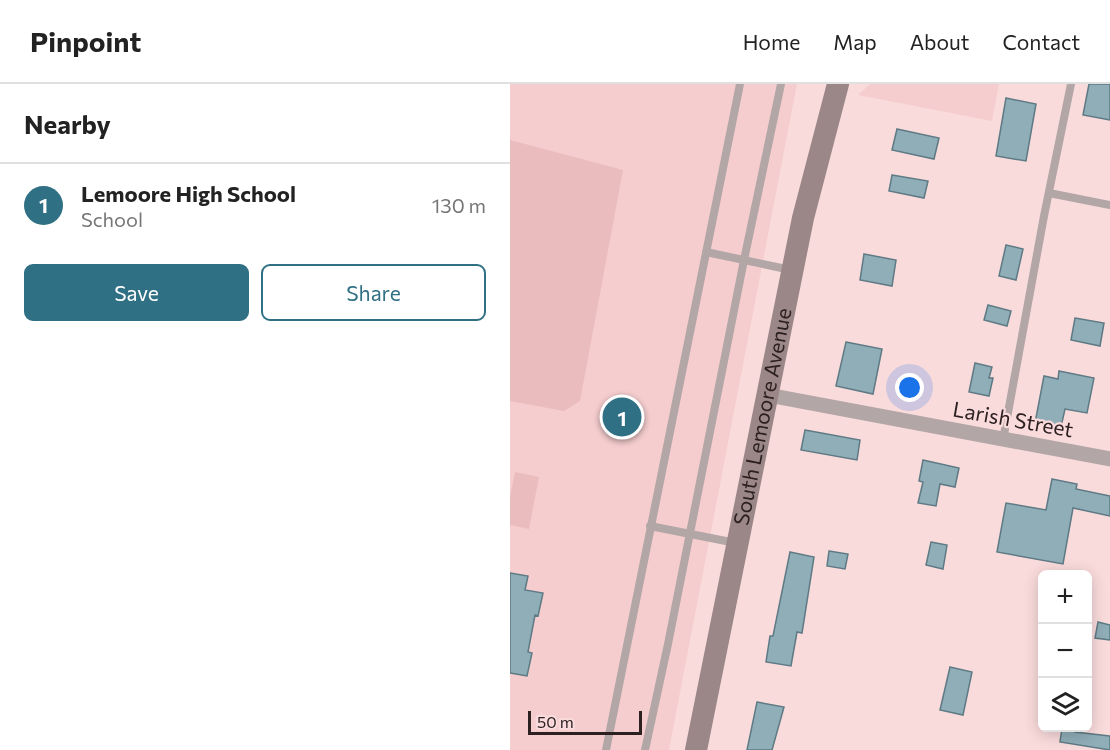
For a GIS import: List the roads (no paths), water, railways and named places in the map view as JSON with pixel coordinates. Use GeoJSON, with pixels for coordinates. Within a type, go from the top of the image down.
{"type":"FeatureCollection","features":[{"type":"Feature","properties":{"kind":"main road","name":"South Lemoore Avenue"},"geometry":{"type":"LineString","coordinates":[[696,750],[803,218],[838,84]]}},
{"type":"Feature","properties":{"kind":"street","name":"Larish Street"},"geometry":{"type":"LineString","coordinates":[[768,395],[1110,459]]}},
{"type":"Feature","properties":{"kind":"lane"},"geometry":{"type":"LineString","coordinates":[[606,750],[740,84]]}},
{"type":"Feature","properties":{"kind":"lane"},"geometry":{"type":"LineString","coordinates":[[645,750],[781,84]]}},
{"type":"Feature","properties":{"kind":"lane"},"geometry":{"type":"LineString","coordinates":[[1003,440],[1071,84]]}},
{"type":"Feature","properties":{"kind":"lane"},"geometry":{"type":"LineString","coordinates":[[1049,193],[1110,205]]}},
{"type":"Feature","properties":{"kind":"lane"},"geometry":{"type":"LineString","coordinates":[[706,252],[793,270]]}},
{"type":"Feature","properties":{"kind":"lane"},"geometry":{"type":"LineString","coordinates":[[650,526],[737,543]]}},
{"type":"Feature","properties":{"kind":"place","name":"Lemoore High School"},"geometry":{"type":"Point","coordinates":[622,417]}}]}
